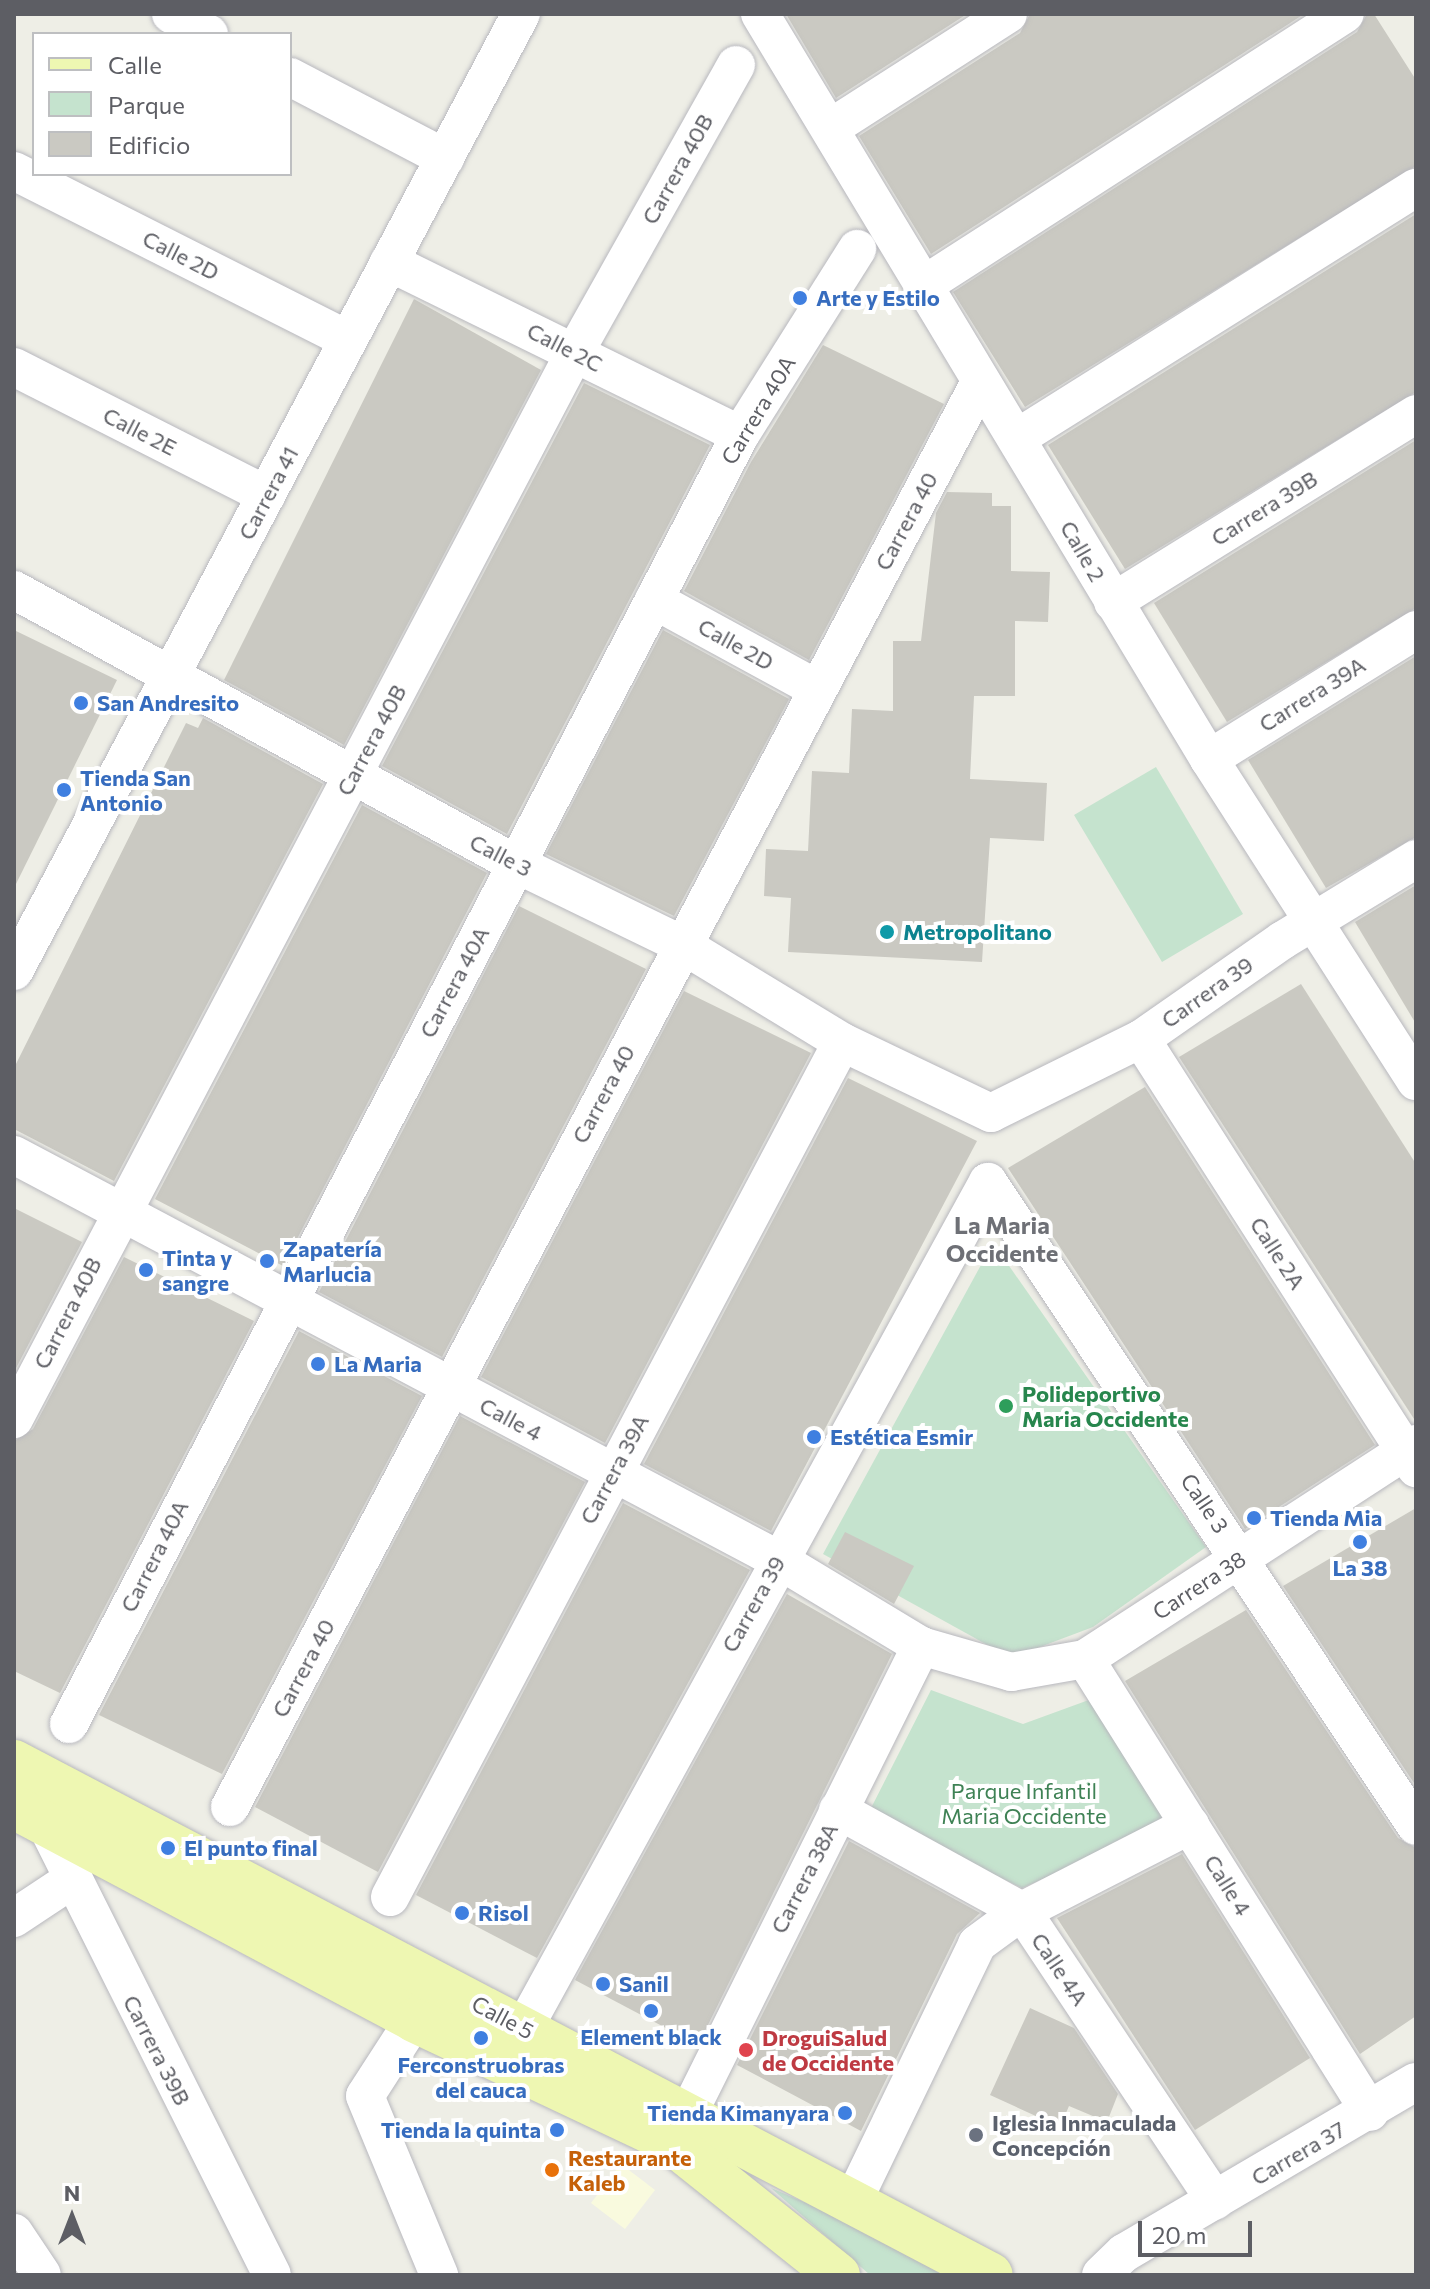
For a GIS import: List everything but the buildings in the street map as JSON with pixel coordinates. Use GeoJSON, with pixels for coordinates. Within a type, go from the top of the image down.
{"type":"FeatureCollection","features":[{"type":"Feature","properties":{"kind":"main road","name":"Calle 5"},"geometry":{"type":"LineString","coordinates":[[14,1762],[689,2112],[991,2275]]}},
{"type":"Feature","properties":{"kind":"main road","name":"Calle 5"},"geometry":{"type":"LineString","coordinates":[[30,1816],[414,2020],[670,2141],[838,2275]]}},
{"type":"Feature","properties":{"kind":"street"},"geometry":{"type":"LineString","coordinates":[[171,14],[205,32]]}},
{"type":"Feature","properties":{"kind":"street","name":"Carrera 41"},"geometry":{"type":"LineString","coordinates":[[14,971],[521,14]]}},
{"type":"Feature","properties":{"kind":"street","name":"Calle 2"},"geometry":{"type":"LineString","coordinates":[[760,14],[927,283],[980,382],[1017,438],[1209,759],[1416,1081]]}},
{"type":"Feature","properties":{"kind":"street"},"geometry":{"type":"LineString","coordinates":[[832,127],[1008,14]]}},
{"type":"Feature","properties":{"kind":"street"},"geometry":{"type":"LineString","coordinates":[[927,283],[1345,14]]}},
{"type":"Feature","properties":{"kind":"street","name":"Carrera 40B"},"geometry":{"type":"LineString","coordinates":[[14,1419],[119,1210],[575,352],[736,65]]}},
{"type":"Feature","properties":{"kind":"street"},"geometry":{"type":"LineString","coordinates":[[292,78],[445,158]]}},
{"type":"Feature","properties":{"kind":"street","name":"Calle 2D"},"geometry":{"type":"LineString","coordinates":[[14,171],[348,340]]}},
{"type":"Feature","properties":{"kind":"street"},"geometry":{"type":"LineString","coordinates":[[1017,438],[1416,188]]}},
{"type":"Feature","properties":{"kind":"street","name":"Carrera 40A"},"geometry":{"type":"LineString","coordinates":[[69,1724],[285,1300],[740,435],[857,249]]}},
{"type":"Feature","properties":{"kind":"street","name":"Calle 2C"},"geometry":{"type":"LineString","coordinates":[[389,262],[740,435]]}},
{"type":"Feature","properties":{"kind":"street","name":"Calle 2E"},"geometry":{"type":"LineString","coordinates":[[14,367],[266,495]]}},
{"type":"Feature","properties":{"kind":"street","name":"Carrera 40"},"geometry":{"type":"LineString","coordinates":[[230,1807],[681,944],[980,382]]}},
{"type":"Feature","properties":{"kind":"street","name":"Carrera 39B"},"geometry":{"type":"LineString","coordinates":[[1113,602],[1416,414]]}},
{"type":"Feature","properties":{"kind":"street","name":"Calle 3"},"geometry":{"type":"LineString","coordinates":[[14,590],[516,864],[681,944],[842,1042],[991,1113]]}},
{"type":"Feature","properties":{"kind":"street","name":"Calle 2D"},"geometry":{"type":"LineString","coordinates":[[654,600],[817,689]]}},
{"type":"Feature","properties":{"kind":"street","name":"Carrera 39A"},"geometry":{"type":"LineString","coordinates":[[1209,759],[1416,630]]}},
{"type":"Feature","properties":{"kind":"street","name":"Carrera 39"},"geometry":{"type":"LineString","coordinates":[[991,1113],[1141,1039],[1315,921],[1416,859]]}},
{"type":"Feature","properties":{"kind":"street","name":"Calle 2A"},"geometry":{"type":"LineString","coordinates":[[1141,1039],[1412,1454]]}},
{"type":"Feature","properties":{"kind":"street","name":"Carrera 39A"},"geometry":{"type":"LineString","coordinates":[[390,1897],[842,1042]]}},
{"type":"Feature","properties":{"kind":"street","name":"Calle 4"},"geometry":{"type":"LineString","coordinates":[[14,1155],[777,1559],[921,1646],[1011,1672]]}},
{"type":"Feature","properties":{"kind":"street","name":"Calle 3"},"geometry":{"type":"LineString","coordinates":[[988,1182],[1242,1557],[1416,1826]]}},
{"type":"Feature","properties":{"kind":"street","name":"Carrera 39"},"geometry":{"type":"LineString","coordinates":[[524,2028],[777,1559],[988,1182]]}},
{"type":"Feature","properties":{"kind":"street","name":"Carrera 38"},"geometry":{"type":"LineString","coordinates":[[1011,1672],[1085,1659],[1242,1557],[1412,1454]]}},
{"type":"Feature","properties":{"kind":"street","name":"Carrera 38A"},"geometry":{"type":"LineString","coordinates":[[689,2112],[921,1646]]}},
{"type":"Feature","properties":{"kind":"street","name":"Calle 4"},"geometry":{"type":"LineString","coordinates":[[1085,1659],[1370,2112]]}},
{"type":"Feature","properties":{"kind":"street","name":"Calle 4A"},"geometry":{"type":"LineString","coordinates":[[838,1810],[1022,1911],[1215,2200]]}},
{"type":"Feature","properties":{"kind":"street","name":"Carrera 39B"},"geometry":{"type":"LineString","coordinates":[[30,1816],[70,1881],[272,2275]]}},
{"type":"Feature","properties":{"kind":"street"},"geometry":{"type":"LineString","coordinates":[[854,2199],[977,1944],[1022,1911],[1190,1825]]}},
{"type":"Feature","properties":{"kind":"street"},"geometry":{"type":"LineString","coordinates":[[14,1918],[70,1881]]}},
{"type":"Feature","properties":{"kind":"street"},"geometry":{"type":"LineString","coordinates":[[414,2020],[365,2096],[439,2275]]}},
{"type":"Feature","properties":{"kind":"street","name":"Carrera 37"},"geometry":{"type":"LineString","coordinates":[[1101,2275],[1124,2253],[1370,2112],[1416,2082]]}},
{"type":"Feature","properties":{"kind":"street"},"geometry":{"type":"LineString","coordinates":[[14,2233],[42,2275]]}},
{"type":"Feature","properties":{"kind":"shaded area"},"geometry":{"type":"Polygon","coordinates":[[[621,2164],[655,2190],[625,2229],[591,2203],[621,2164]]]}},
{"type":"Feature","properties":{"kind":"green space"},"geometry":{"type":"Polygon","coordinates":[[[1156,767],[1243,914],[1162,962],[1074,815],[1156,767]]]}},
{"type":"Feature","properties":{"kind":"green space","name":"Polideportivo Maria Occidente"},"geometry":{"type":"Polygon","coordinates":[[[993,1243],[1206,1547],[1093,1627],[1011,1658],[823,1554],[993,1243]]]}},
{"type":"Feature","properties":{"kind":"green space","name":"Parque Infantil Maria Occidente"},"geometry":{"type":"Polygon","coordinates":[[[931,1690],[1023,1724],[1097,1697],[1169,1824],[1022,1888],[868,1814],[931,1690]]]}},
{"type":"Feature","properties":{"kind":"green space"},"geometry":{"type":"Polygon","coordinates":[[[771,2188],[881,2235],[958,2275],[870,2275],[771,2188]]]}},
{"type":"Feature","properties":{"kind":"place","name":"Arte y Estilo"},"geometry":{"type":"Point","coordinates":[800,298]}},
{"type":"Feature","properties":{"kind":"place","name":"San Andresito"},"geometry":{"type":"Point","coordinates":[81,703]}},
{"type":"Feature","properties":{"kind":"place","name":"Tienda San Antonio"},"geometry":{"type":"Point","coordinates":[64,790]}},
{"type":"Feature","properties":{"kind":"place","name":"Metropolitano"},"geometry":{"type":"Point","coordinates":[887,932]}},
{"type":"Feature","properties":{"kind":"place","name":"Zapatería Marlucia"},"geometry":{"type":"Point","coordinates":[267,1261]}},
{"type":"Feature","properties":{"kind":"place","name":"Tinta y sangre"},"geometry":{"type":"Point","coordinates":[146,1270]}},
{"type":"Feature","properties":{"kind":"place","name":"La Maria"},"geometry":{"type":"Point","coordinates":[318,1364]}},
{"type":"Feature","properties":{"kind":"place","name":"Polideportivo Maria Occidente"},"geometry":{"type":"Point","coordinates":[1006,1406]}},
{"type":"Feature","properties":{"kind":"place","name":"Estética Esmir"},"geometry":{"type":"Point","coordinates":[814,1437]}},
{"type":"Feature","properties":{"kind":"place","name":"Tienda Mia"},"geometry":{"type":"Point","coordinates":[1254,1518]}},
{"type":"Feature","properties":{"kind":"place","name":"La 38"},"geometry":{"type":"Point","coordinates":[1360,1542]}},
{"type":"Feature","properties":{"kind":"place","name":"El punto final"},"geometry":{"type":"Point","coordinates":[168,1848]}},
{"type":"Feature","properties":{"kind":"place","name":"Risol"},"geometry":{"type":"Point","coordinates":[462,1913]}},
{"type":"Feature","properties":{"kind":"place","name":"Sanil"},"geometry":{"type":"Point","coordinates":[603,1984]}},
{"type":"Feature","properties":{"kind":"place","name":"Element black"},"geometry":{"type":"Point","coordinates":[651,2011]}},
{"type":"Feature","properties":{"kind":"place","name":"Ferconstruobras del cauca"},"geometry":{"type":"Point","coordinates":[481,2038]}},
{"type":"Feature","properties":{"kind":"place","name":"DroguiSalud de Occidente"},"geometry":{"type":"Point","coordinates":[746,2050]}},
{"type":"Feature","properties":{"kind":"place","name":"Tienda Kimanyara"},"geometry":{"type":"Point","coordinates":[845,2113]}},
{"type":"Feature","properties":{"kind":"place","name":"Tienda la quinta"},"geometry":{"type":"Point","coordinates":[557,2130]}},
{"type":"Feature","properties":{"kind":"place","name":"Iglesia Inmaculada Concepción"},"geometry":{"type":"Point","coordinates":[976,2135]}},
{"type":"Feature","properties":{"kind":"place","name":"Restaurante Kaleb"},"geometry":{"type":"Point","coordinates":[552,2170]}},
{"type":"Feature","properties":{"kind":"district","name":"La Maria Occidente"},"geometry":{"type":"Point","coordinates":[1002,1239]}}]}
